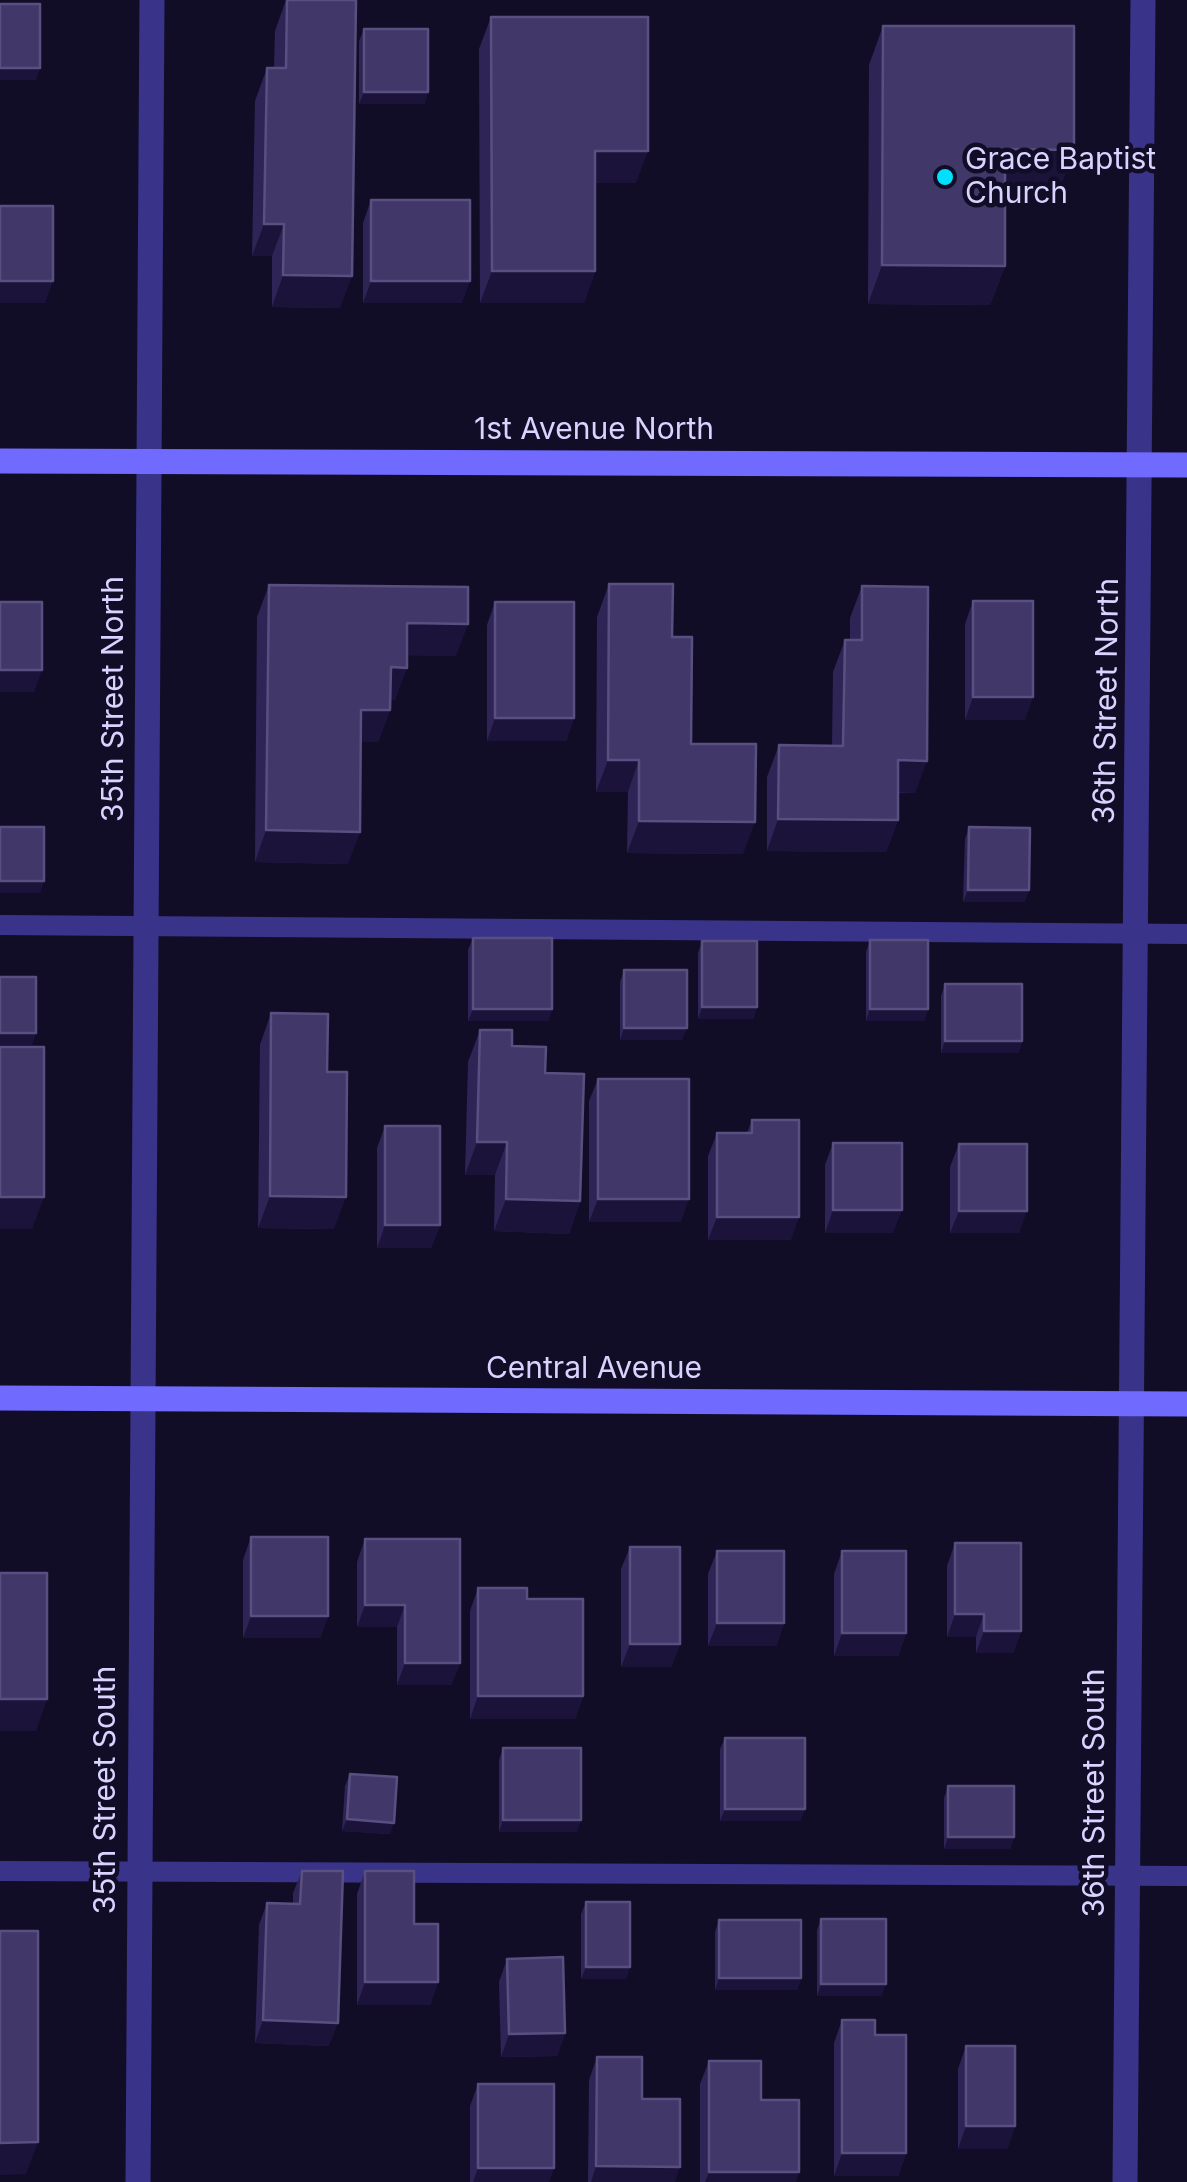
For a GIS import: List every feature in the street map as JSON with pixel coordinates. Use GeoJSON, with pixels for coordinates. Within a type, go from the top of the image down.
{"type":"FeatureCollection","features":[{"type":"Feature","properties":{"kind":"main road","name":"1st Avenue North"},"geometry":{"type":"LineString","coordinates":[[0,461],[1187,466]]}},
{"type":"Feature","properties":{"kind":"main road","name":"Central Avenue"},"geometry":{"type":"LineString","coordinates":[[0,1398],[1187,1404]]}},
{"type":"Feature","properties":{"kind":"street","name":"35th Street North"},"geometry":{"type":"LineString","coordinates":[[141,1399],[152,0]]}},
{"type":"Feature","properties":{"kind":"street","name":"36th Street North"},"geometry":{"type":"LineString","coordinates":[[1130,1404],[1142,465],[1143,0]]}},
{"type":"Feature","properties":{"kind":"street","name":"35th Street South"},"geometry":{"type":"LineString","coordinates":[[138,2182],[141,1399]]}},
{"type":"Feature","properties":{"kind":"street","name":"36th Street South"},"geometry":{"type":"LineString","coordinates":[[1125,2182],[1130,1404]]}},
{"type":"Feature","properties":{"kind":"lane"},"geometry":{"type":"LineString","coordinates":[[0,926],[1187,934]]}},
{"type":"Feature","properties":{"kind":"lane"},"geometry":{"type":"LineString","coordinates":[[0,1870],[1187,1876]]}},
{"type":"Feature","properties":{"kind":"building"},"geometry":{"type":"Polygon","coordinates":[[[287,0],[356,0],[352,276],[283,275],[284,224],[264,224],[267,68],[286,68],[287,0]]]}},
{"type":"Feature","properties":{"kind":"building"},"geometry":{"type":"Polygon","coordinates":[[[0,4],[40,4],[40,68],[0,68],[0,4]]]}},
{"type":"Feature","properties":{"kind":"building"},"geometry":{"type":"Polygon","coordinates":[[[491,17],[648,17],[648,151],[595,151],[595,271],[492,271],[491,17]]]}},
{"type":"Feature","properties":{"kind":"building"},"geometry":{"type":"Polygon","coordinates":[[[883,26],[1074,26],[1074,150],[1005,149],[1005,266],[882,265],[883,26]]]}},
{"type":"Feature","properties":{"kind":"building"},"geometry":{"type":"Polygon","coordinates":[[[364,29],[428,29],[428,92],[364,92],[364,29]]]}},
{"type":"Feature","properties":{"kind":"building"},"geometry":{"type":"Polygon","coordinates":[[[371,200],[470,200],[470,281],[371,281],[371,200]]]}},
{"type":"Feature","properties":{"kind":"building"},"geometry":{"type":"Polygon","coordinates":[[[0,206],[53,206],[53,281],[0,281],[0,206]]]}},
{"type":"Feature","properties":{"kind":"building"},"geometry":{"type":"Polygon","coordinates":[[[609,584],[673,584],[672,637],[692,637],[691,744],[756,744],[755,822],[639,821],[639,760],[608,760],[609,584]]]}},
{"type":"Feature","properties":{"kind":"building"},"geometry":{"type":"Polygon","coordinates":[[[269,585],[468,587],[468,624],[407,623],[407,668],[391,667],[390,710],[361,710],[360,832],[266,830],[269,585]]]}},
{"type":"Feature","properties":{"kind":"building"},"geometry":{"type":"Polygon","coordinates":[[[862,586],[928,587],[927,761],[898,760],[898,820],[778,819],[779,745],[843,746],[845,640],[862,640],[862,586]]]}},
{"type":"Feature","properties":{"kind":"building"},"geometry":{"type":"Polygon","coordinates":[[[973,601],[1033,601],[1033,697],[973,697],[973,601]]]}},
{"type":"Feature","properties":{"kind":"building"},"geometry":{"type":"Polygon","coordinates":[[[0,602],[42,602],[42,670],[0,670],[0,602]]]}},
{"type":"Feature","properties":{"kind":"building"},"geometry":{"type":"Polygon","coordinates":[[[495,602],[574,602],[574,718],[495,718],[495,602]]]}},
{"type":"Feature","properties":{"kind":"building"},"geometry":{"type":"Polygon","coordinates":[[[0,827],[44,827],[44,881],[0,881],[0,827]]]}},
{"type":"Feature","properties":{"kind":"building"},"geometry":{"type":"Polygon","coordinates":[[[969,827],[1030,828],[1029,890],[968,890],[969,827]]]}},
{"type":"Feature","properties":{"kind":"building"},"geometry":{"type":"Polygon","coordinates":[[[473,938],[552,938],[552,1009],[473,1009],[473,938]]]}},
{"type":"Feature","properties":{"kind":"building"},"geometry":{"type":"Polygon","coordinates":[[[870,940],[928,940],[928,1009],[870,1009],[870,940]]]}},
{"type":"Feature","properties":{"kind":"building"},"geometry":{"type":"Polygon","coordinates":[[[702,941],[757,941],[757,1007],[702,1007],[702,941]]]}},
{"type":"Feature","properties":{"kind":"building"},"geometry":{"type":"Polygon","coordinates":[[[624,970],[687,970],[687,1028],[624,1028],[624,970]]]}},
{"type":"Feature","properties":{"kind":"building"},"geometry":{"type":"Polygon","coordinates":[[[0,977],[36,977],[36,1033],[0,1033],[0,977]]]}},
{"type":"Feature","properties":{"kind":"building"},"geometry":{"type":"Polygon","coordinates":[[[945,984],[1022,984],[1022,1041],[945,1041],[945,984]]]}},
{"type":"Feature","properties":{"kind":"building"},"geometry":{"type":"Polygon","coordinates":[[[271,1013],[328,1014],[327,1072],[347,1072],[346,1197],[270,1196],[271,1013]]]}},
{"type":"Feature","properties":{"kind":"building"},"geometry":{"type":"Polygon","coordinates":[[[480,1030],[512,1030],[512,1046],[546,1047],[545,1073],[584,1074],[580,1201],[506,1199],[507,1142],[477,1142],[480,1030]]]}},
{"type":"Feature","properties":{"kind":"building"},"geometry":{"type":"Polygon","coordinates":[[[0,1047],[44,1047],[44,1197],[0,1197],[0,1047]]]}},
{"type":"Feature","properties":{"kind":"building"},"geometry":{"type":"Polygon","coordinates":[[[598,1079],[689,1079],[689,1199],[598,1199],[598,1079]]]}},
{"type":"Feature","properties":{"kind":"building"},"geometry":{"type":"Polygon","coordinates":[[[752,1120],[799,1120],[799,1217],[717,1217],[717,1133],[752,1133],[752,1120]]]}},
{"type":"Feature","properties":{"kind":"building"},"geometry":{"type":"Polygon","coordinates":[[[385,1126],[440,1126],[440,1225],[385,1225],[385,1126]]]}},
{"type":"Feature","properties":{"kind":"building"},"geometry":{"type":"Polygon","coordinates":[[[833,1143],[902,1143],[902,1210],[833,1210],[833,1143]]]}},
{"type":"Feature","properties":{"kind":"building"},"geometry":{"type":"Polygon","coordinates":[[[959,1144],[1027,1144],[1027,1211],[959,1211],[959,1144]]]}},
{"type":"Feature","properties":{"kind":"building"},"geometry":{"type":"Polygon","coordinates":[[[251,1537],[328,1537],[328,1616],[251,1616],[251,1537]]]}},
{"type":"Feature","properties":{"kind":"building"},"geometry":{"type":"Polygon","coordinates":[[[365,1539],[460,1539],[460,1663],[405,1663],[405,1605],[365,1605],[365,1539]]]}},
{"type":"Feature","properties":{"kind":"building"},"geometry":{"type":"Polygon","coordinates":[[[955,1543],[1021,1543],[1021,1631],[984,1631],[984,1614],[955,1614],[955,1543]]]}},
{"type":"Feature","properties":{"kind":"building"},"geometry":{"type":"Polygon","coordinates":[[[630,1547],[680,1547],[680,1644],[630,1644],[630,1547]]]}},
{"type":"Feature","properties":{"kind":"building"},"geometry":{"type":"Polygon","coordinates":[[[717,1551],[784,1551],[784,1623],[717,1623],[717,1551]]]}},
{"type":"Feature","properties":{"kind":"building"},"geometry":{"type":"Polygon","coordinates":[[[842,1551],[906,1551],[906,1633],[842,1633],[842,1551]]]}},
{"type":"Feature","properties":{"kind":"building"},"geometry":{"type":"Polygon","coordinates":[[[0,1573],[47,1573],[47,1699],[0,1699],[0,1573]]]}},
{"type":"Feature","properties":{"kind":"building"},"geometry":{"type":"Polygon","coordinates":[[[478,1588],[527,1588],[527,1599],[583,1599],[583,1696],[478,1696],[478,1588]]]}},
{"type":"Feature","properties":{"kind":"building"},"geometry":{"type":"Polygon","coordinates":[[[725,1738],[805,1738],[805,1809],[725,1809],[725,1738]]]}},
{"type":"Feature","properties":{"kind":"building"},"geometry":{"type":"Polygon","coordinates":[[[503,1748],[581,1748],[581,1820],[503,1820],[503,1748]]]}},
{"type":"Feature","properties":{"kind":"building"},"geometry":{"type":"Polygon","coordinates":[[[350,1774],[397,1777],[394,1823],[347,1819],[350,1774]]]}},
{"type":"Feature","properties":{"kind":"building"},"geometry":{"type":"Polygon","coordinates":[[[948,1786],[1014,1786],[1014,1837],[948,1837],[948,1786]]]}},
{"type":"Feature","properties":{"kind":"building"},"geometry":{"type":"Polygon","coordinates":[[[302,1871],[343,1871],[338,2023],[263,2020],[267,1903],[300,1904],[302,1871]]]}},
{"type":"Feature","properties":{"kind":"building"},"geometry":{"type":"Polygon","coordinates":[[[365,1871],[414,1871],[414,1924],[438,1924],[438,1982],[365,1982],[365,1871]]]}},
{"type":"Feature","properties":{"kind":"building"},"geometry":{"type":"Polygon","coordinates":[[[586,1902],[630,1902],[630,1967],[586,1967],[586,1902]]]}},
{"type":"Feature","properties":{"kind":"building"},"geometry":{"type":"Polygon","coordinates":[[[821,1919],[886,1919],[886,1984],[821,1984],[821,1919]]]}},
{"type":"Feature","properties":{"kind":"building"},"geometry":{"type":"Polygon","coordinates":[[[719,1920],[801,1920],[801,1978],[719,1978],[719,1920]]]}},
{"type":"Feature","properties":{"kind":"building"},"geometry":{"type":"Polygon","coordinates":[[[0,1931],[38,1931],[38,2142],[0,2143],[0,1931]]]}},
{"type":"Feature","properties":{"kind":"building"},"geometry":{"type":"Polygon","coordinates":[[[563,1957],[565,2033],[509,2034],[507,1959],[563,1957]]]}},
{"type":"Feature","properties":{"kind":"building"},"geometry":{"type":"Polygon","coordinates":[[[842,2020],[875,2020],[875,2035],[906,2035],[906,2153],[842,2153],[842,2020]]]}},
{"type":"Feature","properties":{"kind":"building"},"geometry":{"type":"Polygon","coordinates":[[[966,2046],[1015,2046],[1015,2126],[966,2126],[966,2046]]]}},
{"type":"Feature","properties":{"kind":"building"},"geometry":{"type":"Polygon","coordinates":[[[597,2057],[642,2057],[642,2099],[680,2099],[680,2167],[596,2166],[597,2057]]]}},
{"type":"Feature","properties":{"kind":"building"},"geometry":{"type":"Polygon","coordinates":[[[709,2061],[761,2061],[761,2100],[799,2100],[799,2172],[709,2172],[709,2061]]]}},
{"type":"Feature","properties":{"kind":"building"},"geometry":{"type":"Polygon","coordinates":[[[478,2084],[554,2084],[554,2168],[478,2168],[478,2084]]]}},
{"type":"Feature","properties":{"kind":"place","name":"Grace Baptist Church"},"geometry":{"type":"Point","coordinates":[945,177]}}]}
